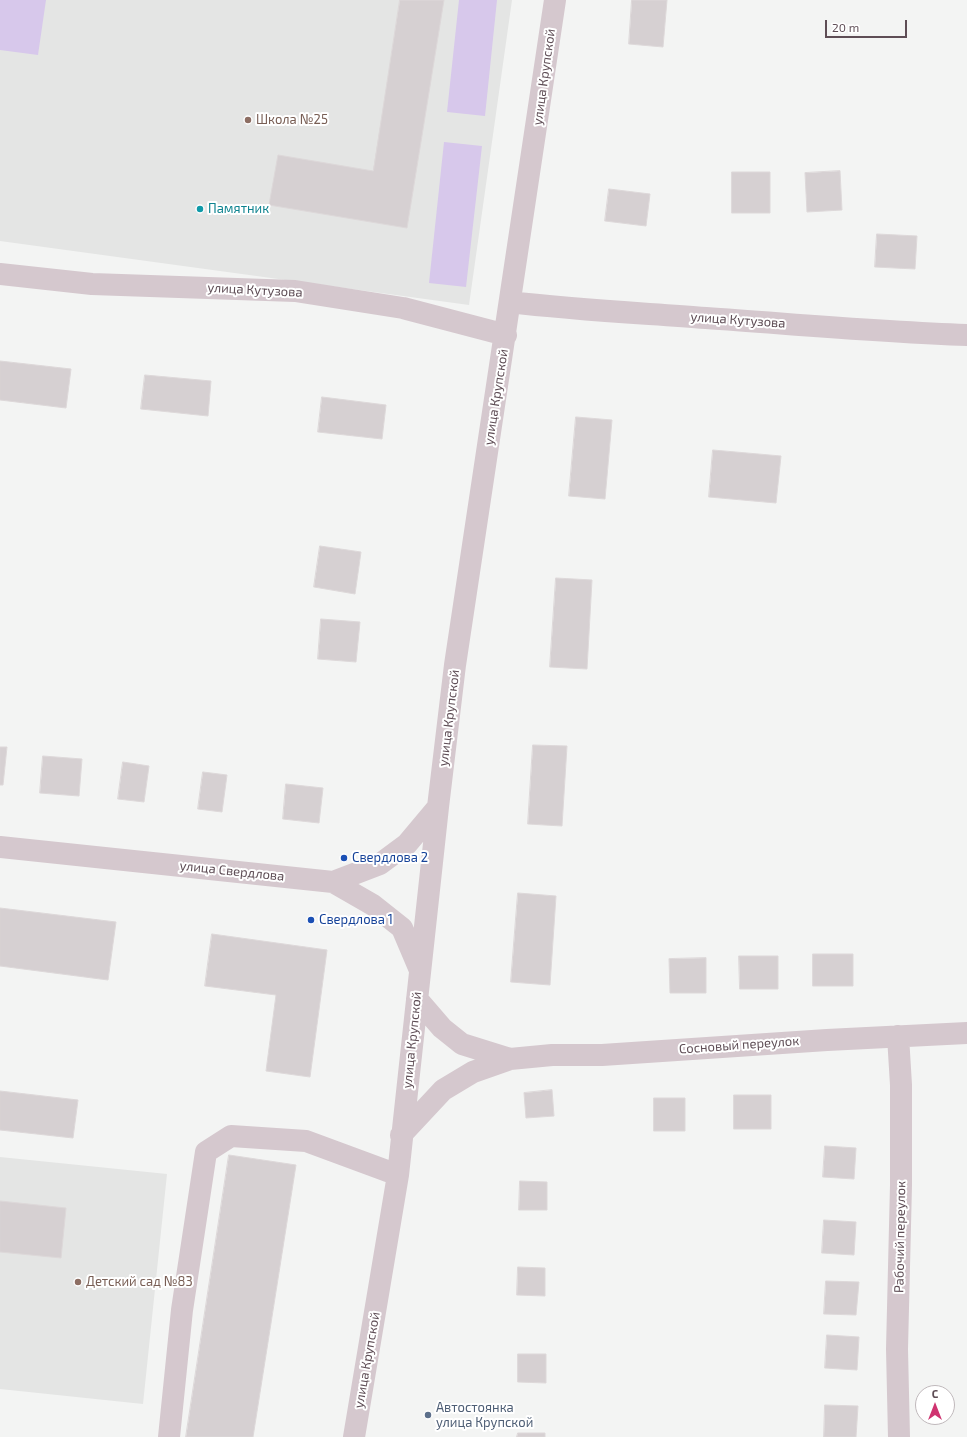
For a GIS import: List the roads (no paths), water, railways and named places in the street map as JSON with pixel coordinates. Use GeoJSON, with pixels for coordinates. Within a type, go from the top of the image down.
{"type":"FeatureCollection","features":[{"type":"Feature","properties":{"kind":"street","name":"улица Крупской"},"geometry":{"type":"LineString","coordinates":[[354,1437],[398,1175],[401,1135],[455,665],[506,335],[555,0]]}},
{"type":"Feature","properties":{"kind":"street","name":"улица Кутузова"},"geometry":{"type":"LineString","coordinates":[[0,274],[92,284],[295,291],[403,308],[506,335]]}},
{"type":"Feature","properties":{"kind":"street","name":"улица Кутузова"},"geometry":{"type":"LineString","coordinates":[[510,302],[564,308],[918,333],[967,335]]}},
{"type":"Feature","properties":{"kind":"street","name":"улица Свердлова"},"geometry":{"type":"LineString","coordinates":[[0,847],[333,882],[380,864],[406,844],[438,807]]}},
{"type":"Feature","properties":{"kind":"street"},"geometry":{"type":"LineString","coordinates":[[333,882],[373,905],[402,928],[420,969]]}},
{"type":"Feature","properties":{"kind":"street","name":"Сосновый переулок"},"geometry":{"type":"LineString","coordinates":[[417,999],[442,1028],[462,1044],[510,1059]]}},
{"type":"Feature","properties":{"kind":"street","name":"Сосновый переулок"},"geometry":{"type":"LineString","coordinates":[[401,1135],[443,1090],[473,1072],[510,1059],[552,1055],[602,1055],[967,1032]]}},
{"type":"Feature","properties":{"kind":"street","name":"Рабочий переулок"},"geometry":{"type":"LineString","coordinates":[[898,1036],[901,1178],[897,1349],[899,1437]]}},
{"type":"Feature","properties":{"kind":"street"},"geometry":{"type":"LineString","coordinates":[[169,1437],[182,1310],[206,1152],[231,1136],[306,1141],[398,1175]]}},
{"type":"Feature","properties":{"kind":"place","name":"Школа №25"},"geometry":{"type":"Point","coordinates":[248,120]}},
{"type":"Feature","properties":{"kind":"place","name":"Памятник"},"geometry":{"type":"Point","coordinates":[200,209]}},
{"type":"Feature","properties":{"kind":"place","name":"Свердлова 2"},"geometry":{"type":"Point","coordinates":[344,858]}},
{"type":"Feature","properties":{"kind":"place","name":"Свердлова 1"},"geometry":{"type":"Point","coordinates":[311,920]}},
{"type":"Feature","properties":{"kind":"place","name":"Детский сад №83"},"geometry":{"type":"Point","coordinates":[78,1282]}},
{"type":"Feature","properties":{"kind":"place","name":"Автостоянка улица Крупской"},"geometry":{"type":"Point","coordinates":[428,1415]}}]}
